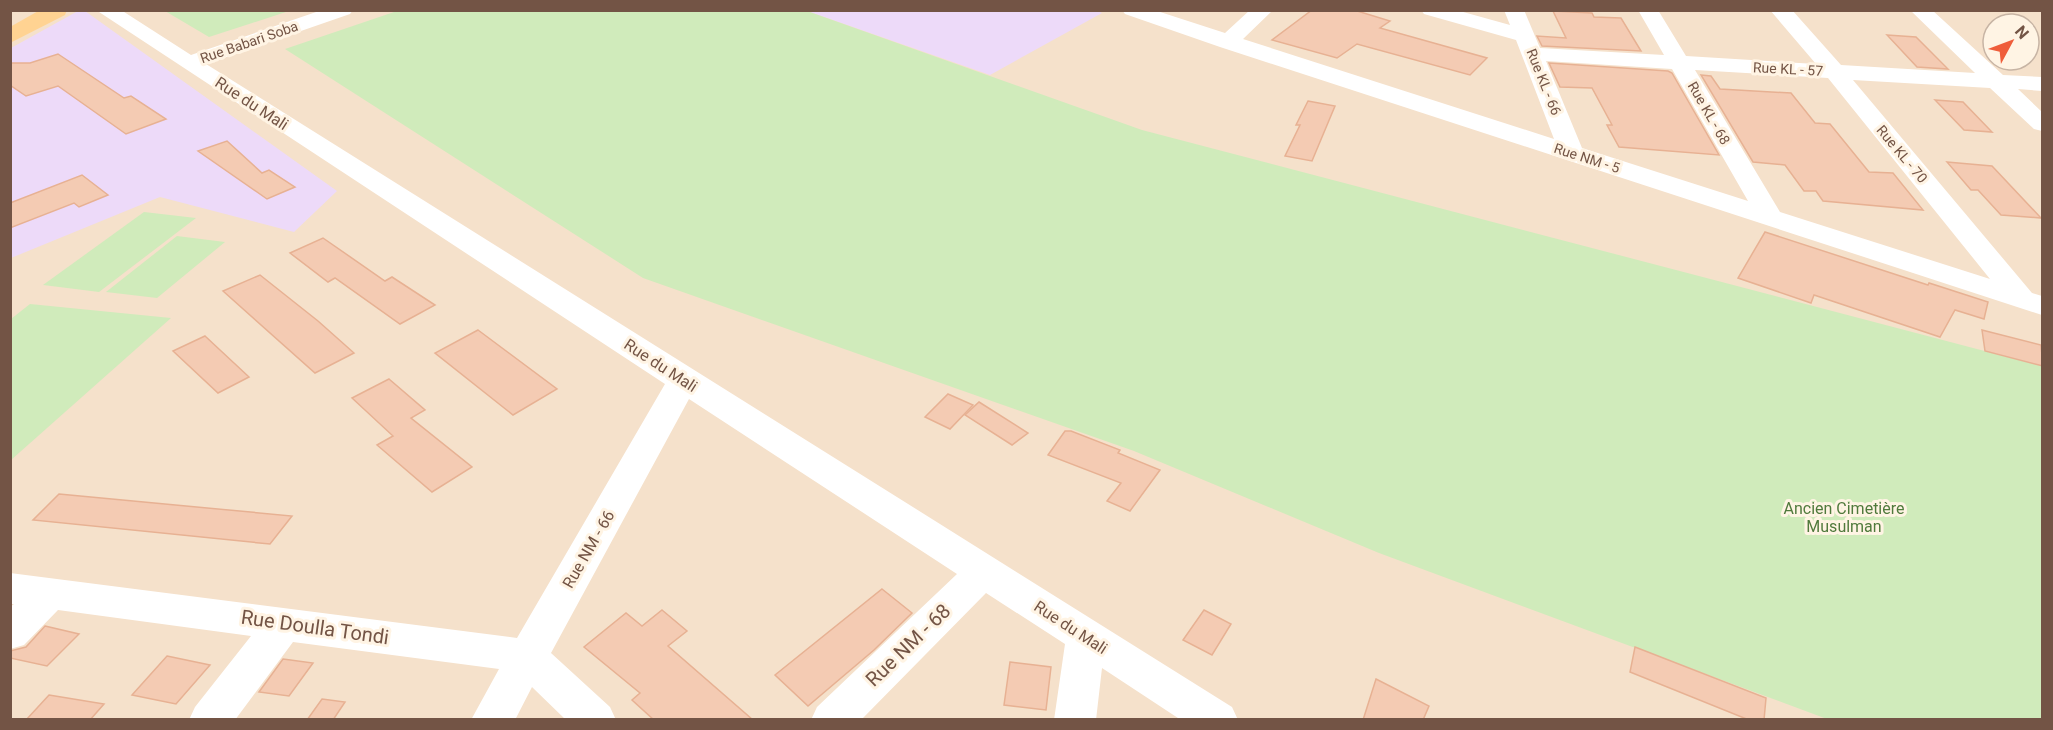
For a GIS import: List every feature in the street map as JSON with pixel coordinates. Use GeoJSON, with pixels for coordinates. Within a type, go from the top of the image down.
{"type":"FeatureCollection","features":[{"type":"Feature","properties":{"kind":"main road"},"geometry":{"type":"LineString","coordinates":[[10,24],[35,10]]}},
{"type":"Feature","properties":{"kind":"main road"},"geometry":{"type":"LineString","coordinates":[[10,36],[57,10]]}},
{"type":"Feature","properties":{"kind":"street","name":"Rue du Mali"},"geometry":{"type":"LineString","coordinates":[[106,10],[1216,720]]}},
{"type":"Feature","properties":{"kind":"street","name":"Rue Babari Soba"},"geometry":{"type":"LineString","coordinates":[[188,63],[343,10]]}},
{"type":"Feature","properties":{"kind":"street"},"geometry":{"type":"LineString","coordinates":[[1228,42],[1263,10]]}},
{"type":"Feature","properties":{"kind":"street","name":"Rue KL - 57"},"geometry":{"type":"LineString","coordinates":[[1431,10],[1529,45],[1680,63],[2043,84]]}},
{"type":"Feature","properties":{"kind":"street","name":"Rue KL - 66"},"geometry":{"type":"LineString","coordinates":[[1514,10],[1572,153]]}},
{"type":"Feature","properties":{"kind":"street","name":"Rue KL - 68"},"geometry":{"type":"LineString","coordinates":[[1648,10],[1770,218]]}},
{"type":"Feature","properties":{"kind":"street","name":"Rue KL - 70"},"geometry":{"type":"LineString","coordinates":[[1780,10],[2032,303]]}},
{"type":"Feature","properties":{"kind":"street"},"geometry":{"type":"LineString","coordinates":[[1920,10],[2043,124]]}},
{"type":"Feature","properties":{"kind":"street","name":"Rue NM - 5"},"geometry":{"type":"LineString","coordinates":[[1143,12],[1228,42],[2032,303]]}},
{"type":"Feature","properties":{"kind":"street","name":"Rue NM - 66"},"geometry":{"type":"LineString","coordinates":[[492,720],[684,379]]}},
{"type":"Feature","properties":{"kind":"street","name":"Rue NM - 68"},"geometry":{"type":"LineString","coordinates":[[832,720],[984,571]]}},
{"type":"Feature","properties":{"kind":"street","name":"Rue Doulla Tondi"},"geometry":{"type":"LineString","coordinates":[[10,588],[284,622],[527,656]]}},
{"type":"Feature","properties":{"kind":"street"},"geometry":{"type":"LineString","coordinates":[[10,633],[50,593]]}},
{"type":"Feature","properties":{"kind":"street"},"geometry":{"type":"LineString","coordinates":[[210,720],[284,622]]}},
{"type":"Feature","properties":{"kind":"street"},"geometry":{"type":"LineString","coordinates":[[1075,720],[1086,636]]}},
{"type":"Feature","properties":{"kind":"street"},"geometry":{"type":"LineString","coordinates":[[527,656],[595,720]]}},
{"type":"Feature","properties":{"kind":"shaded area"},"geometry":{"type":"Polygon","coordinates":[[[1095,10],[1102,13],[990,75],[807,11],[1095,10]]]}},
{"type":"Feature","properties":{"kind":"shaded area"},"geometry":{"type":"Polygon","coordinates":[[[11,11],[2042,11],[2042,719],[11,719],[11,11]]]}},
{"type":"Feature","properties":{"kind":"shaded area"},"geometry":{"type":"Polygon","coordinates":[[[78,11],[85,11],[337,191],[294,232],[160,197],[11,258],[11,48],[78,11]]]}},
{"type":"Feature","properties":{"kind":"green space"},"geometry":{"type":"Polygon","coordinates":[[[165,11],[289,11],[209,37],[165,11]]]}},
{"type":"Feature","properties":{"kind":"green space","name":"Ancien Cimetière Musulman"},"geometry":{"type":"Polygon","coordinates":[[[397,11],[807,11],[1142,130],[2042,366],[2042,719],[1827,719],[1379,553],[1134,451],[643,278],[285,49],[397,11]]]}},
{"type":"Feature","properties":{"kind":"green space"},"geometry":{"type":"Polygon","coordinates":[[[144,212],[196,218],[99,292],[43,285],[144,212]]]}},
{"type":"Feature","properties":{"kind":"green space"},"geometry":{"type":"Polygon","coordinates":[[[177,236],[225,242],[157,298],[106,292],[177,236]]]}},
{"type":"Feature","properties":{"kind":"green space"},"geometry":{"type":"Polygon","coordinates":[[[30,304],[171,318],[11,460],[11,319],[30,304]]]}},
{"type":"Feature","properties":{"kind":"building"},"geometry":{"type":"Polygon","coordinates":[[[1312,10],[1354,10],[1390,21],[1380,28],[1487,58],[1470,75],[1357,44],[1337,58],[1272,40],[1312,10]]]}},
{"type":"Feature","properties":{"kind":"building"},"geometry":{"type":"Polygon","coordinates":[[[1553,11],[1592,13],[1594,17],[1621,18],[1641,51],[1542,46],[1537,36],[1566,38],[1553,11]]]}},
{"type":"Feature","properties":{"kind":"building"},"geometry":{"type":"Polygon","coordinates":[[[1887,35],[1916,37],[1948,69],[1917,67],[1887,35]]]}},
{"type":"Feature","properties":{"kind":"building"},"geometry":{"type":"Polygon","coordinates":[[[58,54],[124,98],[131,96],[166,119],[126,134],[58,86],[26,96],[10,85],[10,63],[30,63],[58,54]]]}},
{"type":"Feature","properties":{"kind":"building"},"geometry":{"type":"Polygon","coordinates":[[[1549,63],[1672,73],[1719,155],[1619,147],[1607,125],[1612,125],[1592,88],[1560,87],[1549,63]]]}},
{"type":"Feature","properties":{"kind":"building"},"geometry":{"type":"Polygon","coordinates":[[[1701,75],[1711,76],[1720,89],[1791,93],[1815,123],[1830,124],[1869,172],[1893,173],[1923,210],[1823,201],[1816,191],[1804,191],[1785,165],[1753,162],[1701,75]]]}},
{"type":"Feature","properties":{"kind":"building"},"geometry":{"type":"Polygon","coordinates":[[[1935,100],[1963,102],[1992,132],[1964,130],[1935,100]]]}},
{"type":"Feature","properties":{"kind":"building"},"geometry":{"type":"Polygon","coordinates":[[[1308,101],[1335,106],[1312,161],[1285,156],[1300,125],[1296,125],[1308,101]]]}},
{"type":"Feature","properties":{"kind":"building"},"geometry":{"type":"Polygon","coordinates":[[[227,141],[262,173],[269,170],[295,187],[267,199],[198,151],[227,141]]]}},
{"type":"Feature","properties":{"kind":"building"},"geometry":{"type":"Polygon","coordinates":[[[1947,162],[1992,166],[2041,218],[2001,215],[1978,190],[1971,190],[1947,162]]]}},
{"type":"Feature","properties":{"kind":"building"},"geometry":{"type":"Polygon","coordinates":[[[82,175],[108,195],[79,207],[74,203],[10,228],[10,203],[82,175]]]}},
{"type":"Feature","properties":{"kind":"building"},"geometry":{"type":"Polygon","coordinates":[[[1765,232],[1988,302],[1984,319],[1955,310],[1940,337],[1814,295],[1811,303],[1738,278],[1765,232]]]}},
{"type":"Feature","properties":{"kind":"building"},"geometry":{"type":"Polygon","coordinates":[[[323,238],[385,281],[392,277],[435,305],[400,324],[335,278],[328,282],[290,253],[323,238]]]}},
{"type":"Feature","properties":{"kind":"building"},"geometry":{"type":"Polygon","coordinates":[[[260,275],[354,353],[315,373],[223,291],[260,275]]]}},
{"type":"Feature","properties":{"kind":"building"},"geometry":{"type":"Polygon","coordinates":[[[478,330],[557,389],[513,415],[435,353],[478,330]]]}},
{"type":"Feature","properties":{"kind":"building"},"geometry":{"type":"Polygon","coordinates":[[[1982,330],[2041,345],[2043,366],[1985,351],[1982,330]]]}},
{"type":"Feature","properties":{"kind":"building"},"geometry":{"type":"Polygon","coordinates":[[[205,336],[249,377],[218,393],[173,351],[205,336]]]}},
{"type":"Feature","properties":{"kind":"building"},"geometry":{"type":"Polygon","coordinates":[[[389,379],[425,410],[411,418],[472,467],[432,492],[377,445],[393,436],[352,398],[389,379]]]}},
{"type":"Feature","properties":{"kind":"building"},"geometry":{"type":"Polygon","coordinates":[[[948,394],[973,405],[950,429],[925,417],[948,394]]]}},
{"type":"Feature","properties":{"kind":"building"},"geometry":{"type":"Polygon","coordinates":[[[979,402],[1028,433],[1012,445],[965,415],[979,402]]]}},
{"type":"Feature","properties":{"kind":"building"},"geometry":{"type":"Polygon","coordinates":[[[1065,431],[1071,431],[1120,450],[1118,453],[1160,470],[1130,511],[1107,501],[1121,483],[1048,455],[1065,431]]]}},
{"type":"Feature","properties":{"kind":"building"},"geometry":{"type":"Polygon","coordinates":[[[59,494],[292,516],[270,544],[33,520],[59,494]]]}},
{"type":"Feature","properties":{"kind":"building"},"geometry":{"type":"Polygon","coordinates":[[[882,589],[912,613],[874,650],[808,706],[775,675],[882,589]]]}},
{"type":"Feature","properties":{"kind":"building"},"geometry":{"type":"Polygon","coordinates":[[[662,610],[687,631],[668,646],[753,720],[654,720],[632,700],[640,693],[584,647],[626,613],[642,626],[662,610]]]}},
{"type":"Feature","properties":{"kind":"building"},"geometry":{"type":"Polygon","coordinates":[[[1204,610],[1231,624],[1212,655],[1183,640],[1204,610]]]}},
{"type":"Feature","properties":{"kind":"building"},"geometry":{"type":"Polygon","coordinates":[[[45,626],[79,634],[47,666],[10,658],[10,651],[26,647],[45,626]]]}},
{"type":"Feature","properties":{"kind":"building"},"geometry":{"type":"Polygon","coordinates":[[[1635,647],[1766,698],[1764,720],[1749,720],[1630,672],[1635,647]]]}},
{"type":"Feature","properties":{"kind":"building"},"geometry":{"type":"Polygon","coordinates":[[[167,656],[210,665],[176,704],[132,695],[167,656]]]}},
{"type":"Feature","properties":{"kind":"building"},"geometry":{"type":"Polygon","coordinates":[[[283,659],[313,663],[289,696],[259,692],[283,659]]]}},
{"type":"Feature","properties":{"kind":"building"},"geometry":{"type":"Polygon","coordinates":[[[1010,662],[1051,667],[1046,710],[1004,705],[1010,662]]]}},
{"type":"Feature","properties":{"kind":"building"},"geometry":{"type":"Polygon","coordinates":[[[1376,679],[1429,706],[1423,720],[1363,720],[1376,679]]]}},
{"type":"Feature","properties":{"kind":"building"},"geometry":{"type":"Polygon","coordinates":[[[49,695],[104,704],[90,720],[26,720],[49,695]]]}},
{"type":"Feature","properties":{"kind":"building"},"geometry":{"type":"Polygon","coordinates":[[[322,699],[345,702],[333,720],[307,720],[322,699]]]}}]}
